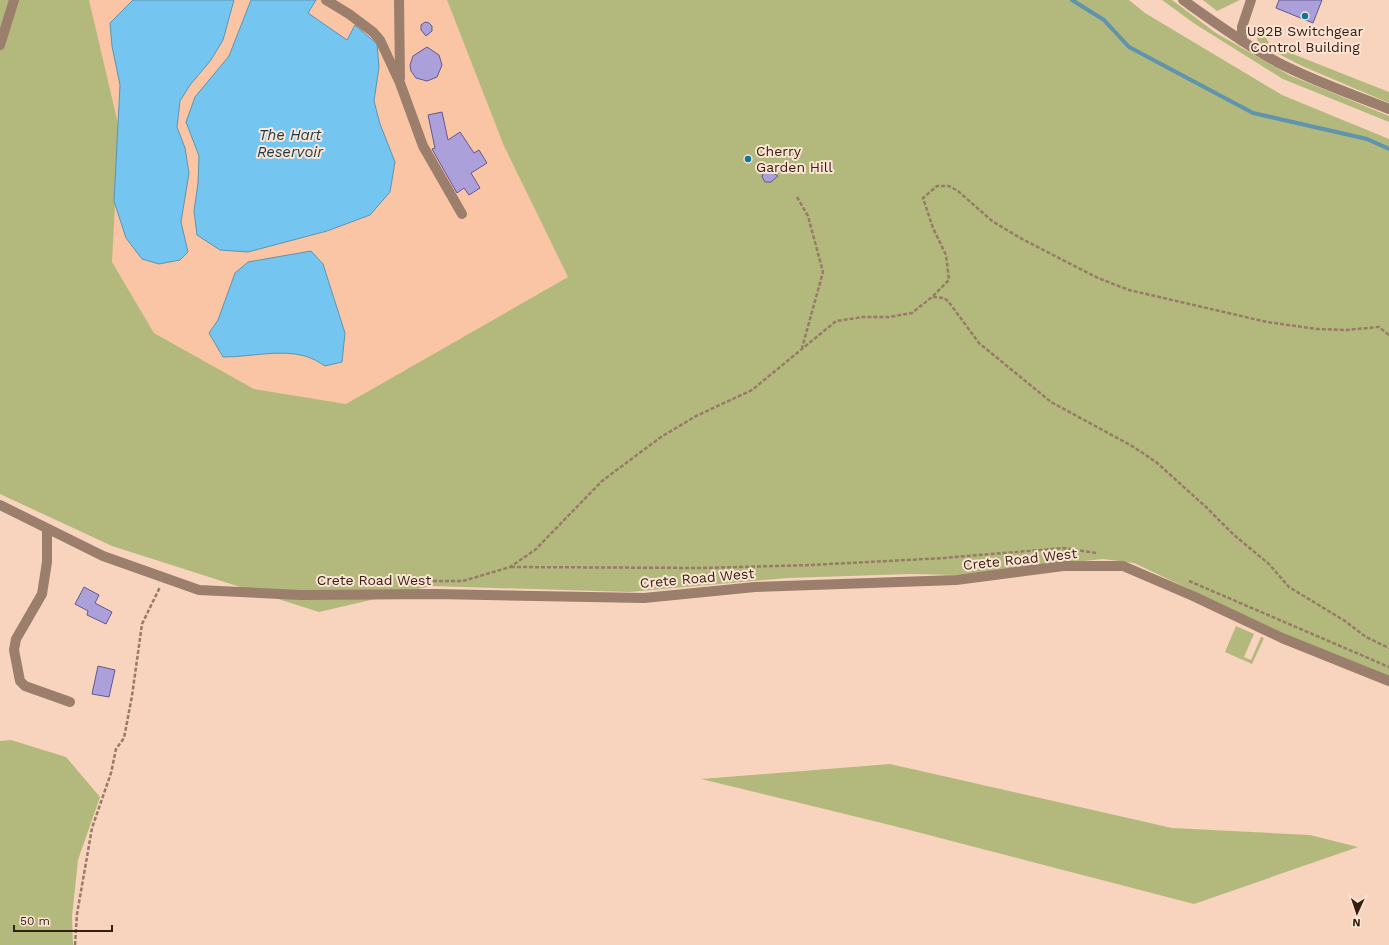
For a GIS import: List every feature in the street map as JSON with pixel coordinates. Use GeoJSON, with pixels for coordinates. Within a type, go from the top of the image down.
{"type":"FeatureCollection","features":[{"type":"Feature","properties":{"kind":"street"},"geometry":{"type":"LineString","coordinates":[[0,45],[14,0]]}},
{"type":"Feature","properties":{"kind":"street"},"geometry":{"type":"LineString","coordinates":[[326,0],[349,14],[373,32],[380,40],[400,83],[423,146],[462,214]]}},
{"type":"Feature","properties":{"kind":"street"},"geometry":{"type":"LineString","coordinates":[[399,0],[400,83]]}},
{"type":"Feature","properties":{"kind":"street"},"geometry":{"type":"LineString","coordinates":[[1183,0],[1242,41],[1278,62],[1326,84],[1389,109]]}},
{"type":"Feature","properties":{"kind":"street"},"geometry":{"type":"LineString","coordinates":[[1242,41],[1242,27],[1251,0]]}},
{"type":"Feature","properties":{"kind":"street","name":"Crete Road West"},"geometry":{"type":"LineString","coordinates":[[0,506],[104,556],[163,579],[199,590],[302,595],[436,594],[644,598],[756,587],[956,580],[1063,566],[1123,566],[1193,596],[1282,638],[1389,681]]}},
{"type":"Feature","properties":{"kind":"street"},"geometry":{"type":"LineString","coordinates":[[47,529],[45,582],[42,594],[16,639],[14,650],[15,662],[20,681],[26,686],[70,702]]}},
{"type":"Feature","properties":{"kind":"path"},"geometry":{"type":"LineString","coordinates":[[401,582],[463,581],[510,567],[535,550],[602,482],[661,437],[728,400],[752,390],[836,321],[863,317],[888,317],[912,313],[932,297],[949,280],[946,255],[933,228],[924,198],[937,186],[949,186],[958,191],[992,221],[1022,239],[1098,278],[1129,290],[1267,322],[1317,329],[1346,330],[1380,328],[1389,334]]}},
{"type":"Feature","properties":{"kind":"path"},"geometry":{"type":"LineString","coordinates":[[797,197],[808,216],[823,272],[802,348]]}},
{"type":"Feature","properties":{"kind":"path"},"geometry":{"type":"LineString","coordinates":[[932,297],[944,298],[948,301],[979,344],[1051,402],[1132,446],[1156,462],[1206,507],[1234,535],[1269,564],[1289,587],[1346,621],[1366,637],[1389,648]]}},
{"type":"Feature","properties":{"kind":"path"},"geometry":{"type":"LineString","coordinates":[[75,945],[77,914],[92,828],[111,773],[116,749],[124,738],[132,696],[142,624],[163,579]]}},
{"type":"Feature","properties":{"kind":"shaded area"},"geometry":{"type":"Polygon","coordinates":[[[89,0],[447,0],[507,152],[568,277],[346,404],[254,389],[154,333],[112,262],[89,0]]]}},
{"type":"Feature","properties":{"kind":"green space"},"geometry":{"type":"Polygon","coordinates":[[[0,0],[89,0],[119,128],[112,262],[154,333],[254,389],[346,404],[568,277],[504,146],[447,0],[1129,0],[1145,13],[1282,95],[1389,139],[1389,677],[1333,657],[1134,563],[1103,559],[953,575],[911,574],[788,578],[629,592],[431,586],[319,612],[112,546],[0,494],[0,0]]]}},
{"type":"Feature","properties":{"kind":"green space"},"geometry":{"type":"Polygon","coordinates":[[[1162,0],[1172,0],[1216,33],[1289,75],[1389,116],[1389,122],[1283,79],[1195,24],[1162,0]]]}},
{"type":"Feature","properties":{"kind":"green space"},"geometry":{"type":"Polygon","coordinates":[[[1203,0],[1240,0],[1217,11],[1203,0]]]}},
{"type":"Feature","properties":{"kind":"green space"},"geometry":{"type":"Polygon","coordinates":[[[1264,34],[1270,45],[1389,92],[1389,103],[1302,66],[1263,46],[1258,42],[1257,38],[1264,34]]]}},
{"type":"Feature","properties":{"kind":"green space"},"geometry":{"type":"Polygon","coordinates":[[[1236,626],[1254,634],[1244,657],[1251,660],[1261,637],[1264,638],[1252,664],[1225,652],[1236,626]]]}},
{"type":"Feature","properties":{"kind":"green space"},"geometry":{"type":"Polygon","coordinates":[[[11,740],[66,757],[100,797],[78,860],[72,917],[73,945],[0,945],[0,741],[11,740]]]}},
{"type":"Feature","properties":{"kind":"green space"},"geometry":{"type":"Polygon","coordinates":[[[890,764],[1172,828],[1310,835],[1358,847],[1194,904],[894,826],[701,779],[890,764]]]}},
{"type":"Feature","properties":{"kind":"water"},"geometry":{"type":"Polygon","coordinates":[[[133,0],[234,0],[223,40],[211,60],[190,85],[180,101],[177,127],[185,148],[189,173],[181,222],[188,252],[180,260],[159,264],[142,259],[126,238],[114,201],[120,85],[112,46],[110,23],[133,0]]]}},
{"type":"Feature","properties":{"kind":"water","name":"The Hart Reservoir"},"geometry":{"type":"Polygon","coordinates":[[[251,0],[316,0],[308,13],[347,40],[355,25],[377,44],[379,67],[374,101],[380,124],[395,162],[390,192],[370,215],[327,231],[248,252],[220,250],[197,235],[194,211],[198,183],[199,156],[186,122],[195,97],[229,56],[251,0]]]}},
{"type":"Feature","properties":{"kind":"water"},"geometry":{"type":"Polygon","coordinates":[[[311,251],[323,264],[345,333],[342,362],[325,366],[308,357],[285,353],[223,357],[209,333],[218,320],[235,273],[248,262],[311,251]]]}},
{"type":"Feature","properties":{"kind":"building","name":"U92B Switchgear Control Building"},"geometry":{"type":"Polygon","coordinates":[[[1279,0],[1322,0],[1313,23],[1276,8],[1279,0]]]}},
{"type":"Feature","properties":{"kind":"building"},"geometry":{"type":"Polygon","coordinates":[[[425,22],[432,26],[432,31],[426,36],[421,30],[421,25],[425,22]]]}},
{"type":"Feature","properties":{"kind":"building"},"geometry":{"type":"Polygon","coordinates":[[[427,47],[439,55],[442,65],[437,77],[427,81],[416,78],[411,71],[410,65],[413,56],[427,47]]]}},
{"type":"Feature","properties":{"kind":"building"},"geometry":{"type":"Polygon","coordinates":[[[442,112],[448,140],[460,132],[474,153],[479,150],[487,163],[471,173],[480,188],[469,195],[464,188],[457,193],[432,149],[435,148],[428,115],[442,112]]]}},
{"type":"Feature","properties":{"kind":"building"},"geometry":{"type":"Polygon","coordinates":[[[765,168],[778,176],[771,182],[765,182],[762,177],[765,168]]]}},
{"type":"Feature","properties":{"kind":"building"},"geometry":{"type":"Polygon","coordinates":[[[84,587],[99,595],[95,603],[112,612],[106,624],[87,615],[88,611],[75,604],[84,587]]]}},
{"type":"Feature","properties":{"kind":"building"},"geometry":{"type":"Polygon","coordinates":[[[98,666],[115,670],[109,697],[92,694],[98,666]]]}},
{"type":"Feature","properties":{"kind":"waterway"},"geometry":{"type":"LineString","coordinates":[[1072,0],[1104,20],[1129,47],[1253,113],[1367,139],[1389,149]]}},
{"type":"Feature","properties":{"kind":"place","name":"U92B Switchgear Control Building"},"geometry":{"type":"Point","coordinates":[1305,16]}},
{"type":"Feature","properties":{"kind":"place","name":"Cherry Garden Hill"},"geometry":{"type":"Point","coordinates":[748,159]}}]}
